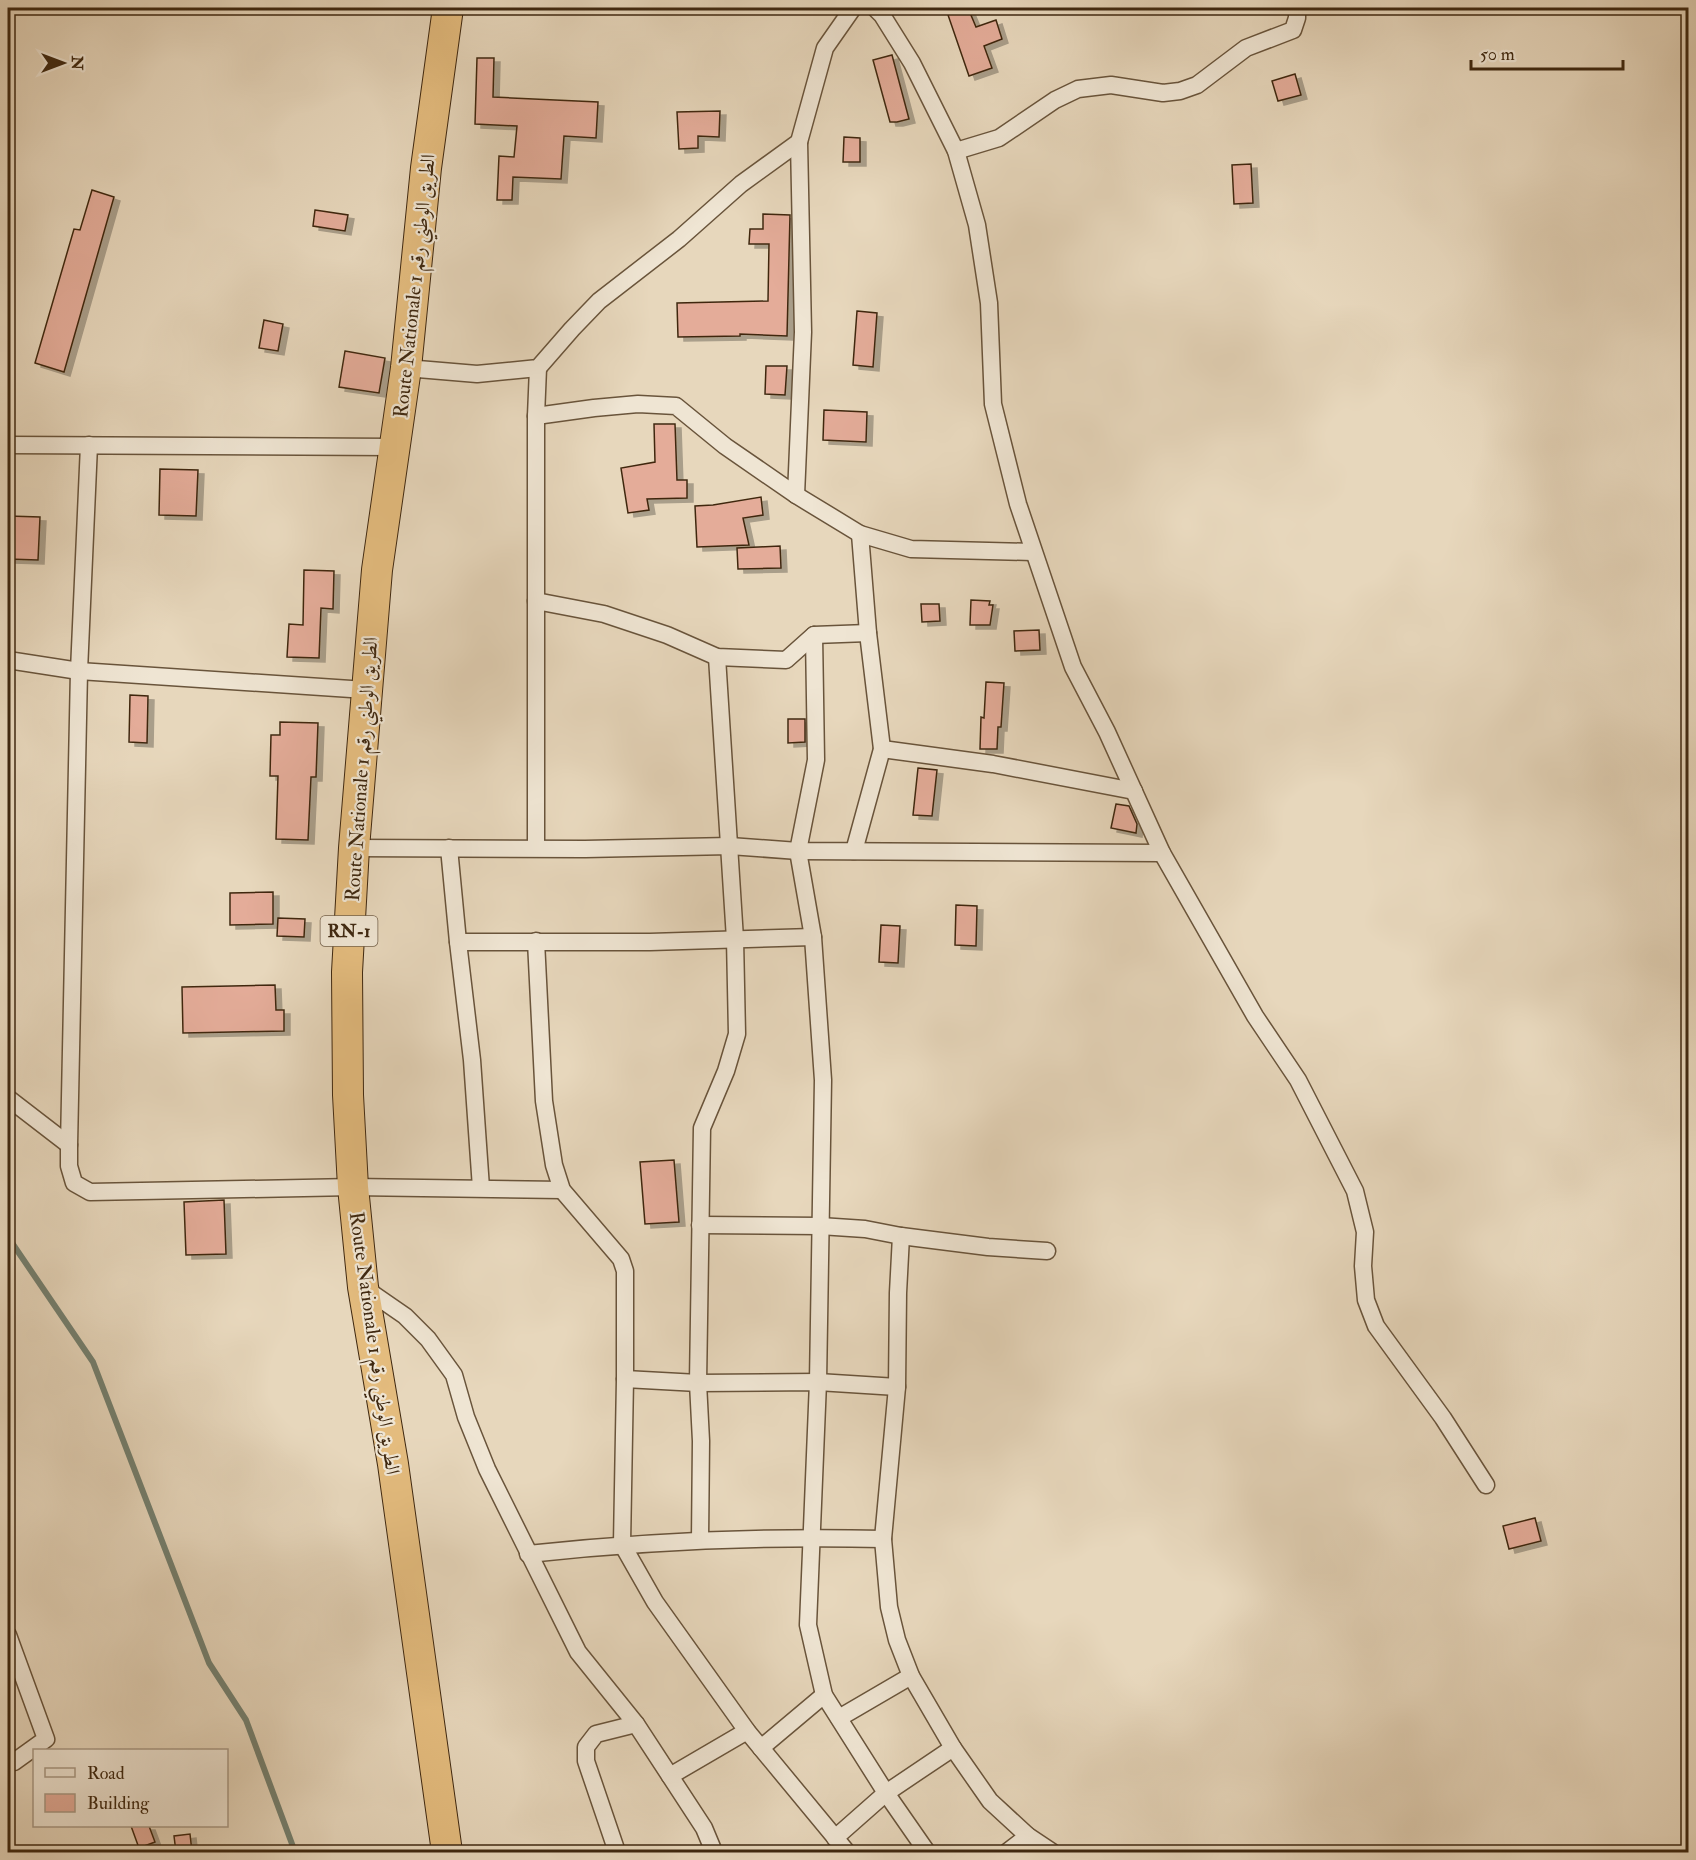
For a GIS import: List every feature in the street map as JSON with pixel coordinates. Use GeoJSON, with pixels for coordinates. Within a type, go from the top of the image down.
{"type":"FeatureCollection","features":[{"type":"Feature","properties":{"kind":"highway","name":"Route Nationale الطريق الوطني رقم 1"},"geometry":{"type":"LineString","coordinates":[[447,1852],[394,1475],[363,1287],[353,1187],[348,1095],[346,972],[377,570],[406,368],[426,168],[448,8]]}},
{"type":"Feature","properties":{"kind":"street"},"geometry":{"type":"LineString","coordinates":[[796,495],[803,332],[799,142],[825,48],[853,8]]}},
{"type":"Feature","properties":{"kind":"street"},"geometry":{"type":"LineString","coordinates":[[875,8],[912,63],[956,151],[977,225],[989,303],[993,404],[1018,504],[1073,667],[1107,732],[1162,853],[1255,1016],[1298,1080],[1355,1191],[1365,1232],[1366,1300],[1377,1326],[1443,1418],[1486,1485]]}},
{"type":"Feature","properties":{"kind":"street"},"geometry":{"type":"LineString","coordinates":[[956,151],[999,138],[1055,100],[1078,89],[1111,85],[1163,93],[1180,91],[1197,85],[1246,48],[1293,30],[1297,8]]}},
{"type":"Feature","properties":{"kind":"street"},"geometry":{"type":"LineString","coordinates":[[536,848],[538,368],[599,301],[679,239],[741,184],[799,142]]}},
{"type":"Feature","properties":{"kind":"street"},"geometry":{"type":"LineString","coordinates":[[406,368],[477,374],[538,368]]}},
{"type":"Feature","properties":{"kind":"street"},"geometry":{"type":"LineString","coordinates":[[536,416],[627,405],[676,406],[725,446],[796,495],[861,534],[911,549],[1033,552]]}},
{"type":"Feature","properties":{"kind":"street"},"geometry":{"type":"LineString","coordinates":[[8,444],[396,447]]}},
{"type":"Feature","properties":{"kind":"street"},"geometry":{"type":"LineString","coordinates":[[89,445],[80,671],[69,1145],[69,1166],[74,1183],[90,1192],[353,1187],[562,1190]]}},
{"type":"Feature","properties":{"kind":"street"},"geometry":{"type":"LineString","coordinates":[[854,851],[882,749],[868,633],[861,534]]}},
{"type":"Feature","properties":{"kind":"street"},"geometry":{"type":"LineString","coordinates":[[536,601],[604,614],[667,635],[717,657],[786,660],[814,635],[868,633]]}},
{"type":"Feature","properties":{"kind":"street"},"geometry":{"type":"LineString","coordinates":[[814,635],[816,760],[798,851],[813,937],[823,1080],[818,1382],[808,1625],[824,1695],[886,1793],[927,1852]]}},
{"type":"Feature","properties":{"kind":"street"},"geometry":{"type":"LineString","coordinates":[[700,1540],[701,1441],[698,1383],[702,1128],[726,1071],[737,1034],[735,939],[717,657]]}},
{"type":"Feature","properties":{"kind":"street"},"geometry":{"type":"LineString","coordinates":[[8,660],[80,671],[366,690]]}},
{"type":"Feature","properties":{"kind":"street"},"geometry":{"type":"LineString","coordinates":[[882,749],[993,764],[1134,791]]}},
{"type":"Feature","properties":{"kind":"street"},"geometry":{"type":"LineString","coordinates":[[354,848],[730,846],[798,851],[1162,853]]}},
{"type":"Feature","properties":{"kind":"street"},"geometry":{"type":"LineString","coordinates":[[449,848],[472,1060],[481,1188]]}},
{"type":"Feature","properties":{"kind":"street"},"geometry":{"type":"LineString","coordinates":[[458,942],[650,942],[813,937]]}},
{"type":"Feature","properties":{"kind":"street"},"geometry":{"type":"LineString","coordinates":[[536,941],[544,1101],[554,1165],[562,1190],[621,1259],[625,1271],[622,1544],[655,1602],[747,1731],[847,1852]]}},
{"type":"Feature","properties":{"kind":"street"},"geometry":{"type":"LineString","coordinates":[[8,1098],[69,1145]]}},
{"type":"Feature","properties":{"kind":"street"},"geometry":{"type":"LineString","coordinates":[[700,1225],[820,1226],[865,1229],[988,1247],[1047,1251]]}},
{"type":"Feature","properties":{"kind":"street"},"geometry":{"type":"LineString","coordinates":[[901,1236],[897,1387],[883,1539],[889,1607],[897,1640],[911,1676],[953,1748],[990,1801],[1028,1836],[1052,1852]]}},
{"type":"Feature","properties":{"kind":"street"},"geometry":{"type":"LineString","coordinates":[[363,1287],[405,1316],[428,1339],[454,1375],[466,1417],[487,1469],[578,1652],[636,1724],[704,1828],[714,1852]]}},
{"type":"Feature","properties":{"kind":"street"},"geometry":{"type":"LineString","coordinates":[[625,1379],[698,1383],[818,1382],[897,1387]]}},
{"type":"Feature","properties":{"kind":"street"},"geometry":{"type":"LineString","coordinates":[[528,1554],[622,1544],[700,1540],[883,1539]]}},
{"type":"Feature","properties":{"kind":"street"},"geometry":{"type":"LineString","coordinates":[[8,1635],[46,1739],[14,1762],[8,1763]]}},
{"type":"Feature","properties":{"kind":"street"},"geometry":{"type":"LineString","coordinates":[[839,1718],[911,1676]]}},
{"type":"Feature","properties":{"kind":"street"},"geometry":{"type":"LineString","coordinates":[[761,1748],[824,1695]]}},
{"type":"Feature","properties":{"kind":"street"},"geometry":{"type":"LineString","coordinates":[[617,1852],[586,1761],[586,1747],[596,1734],[636,1724]]}},
{"type":"Feature","properties":{"kind":"street"},"geometry":{"type":"LineString","coordinates":[[670,1776],[747,1731]]}},
{"type":"Feature","properties":{"kind":"street"},"geometry":{"type":"LineString","coordinates":[[836,1838],[886,1793],[953,1748]]}},
{"type":"Feature","properties":{"kind":"street"},"geometry":{"type":"LineString","coordinates":[[1007,1852],[1028,1836]]}},
{"type":"Feature","properties":{"kind":"path"},"geometry":{"type":"LineString","coordinates":[[8,1839],[16,1852]]}},
{"type":"Feature","properties":{"kind":"building"},"geometry":{"type":"Polygon","coordinates":[[[968,8],[976,27],[996,20],[1002,39],[984,46],[992,68],[969,76],[947,12],[968,8]]]}},
{"type":"Feature","properties":{"kind":"building"},"geometry":{"type":"Polygon","coordinates":[[[892,55],[909,119],[897,122],[890,122],[873,60],[892,55]]]}},
{"type":"Feature","properties":{"kind":"building"},"geometry":{"type":"Polygon","coordinates":[[[477,58],[494,58],[493,97],[598,102],[596,138],[564,136],[561,179],[513,177],[512,200],[497,200],[499,156],[514,157],[517,126],[475,124],[477,58]]]}},
{"type":"Feature","properties":{"kind":"building"},"geometry":{"type":"Polygon","coordinates":[[[1295,74],[1301,95],[1278,101],[1272,81],[1295,74]]]}},
{"type":"Feature","properties":{"kind":"building"},"geometry":{"type":"Polygon","coordinates":[[[720,111],[719,137],[698,136],[698,148],[679,149],[677,112],[720,111]]]}},
{"type":"Feature","properties":{"kind":"building"},"geometry":{"type":"Polygon","coordinates":[[[844,137],[860,138],[860,162],[843,162],[844,137]]]}},
{"type":"Feature","properties":{"kind":"building"},"geometry":{"type":"Polygon","coordinates":[[[1251,164],[1253,203],[1234,204],[1232,165],[1251,164]]]}},
{"type":"Feature","properties":{"kind":"building"},"geometry":{"type":"Polygon","coordinates":[[[92,190],[114,197],[64,372],[35,363],[74,229],[80,230],[92,190]]]}},
{"type":"Feature","properties":{"kind":"building"},"geometry":{"type":"Polygon","coordinates":[[[315,210],[348,215],[345,231],[313,226],[315,210]]]}},
{"type":"Feature","properties":{"kind":"building"},"geometry":{"type":"Polygon","coordinates":[[[763,214],[790,215],[787,336],[740,334],[740,336],[678,337],[677,303],[768,301],[769,244],[749,244],[750,229],[763,229],[763,214]]]}},
{"type":"Feature","properties":{"kind":"building"},"geometry":{"type":"Polygon","coordinates":[[[857,311],[877,313],[873,367],[853,365],[857,311]]]}},
{"type":"Feature","properties":{"kind":"building"},"geometry":{"type":"Polygon","coordinates":[[[264,320],[283,324],[278,351],[259,348],[264,320]]]}},
{"type":"Feature","properties":{"kind":"building"},"geometry":{"type":"Polygon","coordinates":[[[345,351],[385,358],[379,393],[339,387],[345,351]]]}},
{"type":"Feature","properties":{"kind":"building"},"geometry":{"type":"Polygon","coordinates":[[[766,366],[787,366],[785,395],[765,394],[766,366]]]}},
{"type":"Feature","properties":{"kind":"building"},"geometry":{"type":"Polygon","coordinates":[[[824,410],[867,412],[866,442],[823,440],[824,410]]]}},
{"type":"Feature","properties":{"kind":"building"},"geometry":{"type":"Polygon","coordinates":[[[654,424],[675,424],[677,480],[687,480],[687,498],[647,499],[649,510],[628,513],[621,468],[655,462],[654,424]]]}},
{"type":"Feature","properties":{"kind":"building"},"geometry":{"type":"Polygon","coordinates":[[[160,469],[198,470],[196,516],[159,515],[160,469]]]}},
{"type":"Feature","properties":{"kind":"building"},"geometry":{"type":"Polygon","coordinates":[[[761,497],[763,515],[743,518],[749,545],[697,547],[695,506],[761,497]]]}},
{"type":"Feature","properties":{"kind":"building"},"geometry":{"type":"Polygon","coordinates":[[[8,516],[40,517],[38,560],[8,559],[8,516]]]}},
{"type":"Feature","properties":{"kind":"building"},"geometry":{"type":"Polygon","coordinates":[[[780,546],[781,568],[738,569],[737,548],[780,546]]]}},
{"type":"Feature","properties":{"kind":"building"},"geometry":{"type":"Polygon","coordinates":[[[304,570],[334,571],[333,609],[321,608],[319,658],[287,657],[289,624],[303,625],[304,570]]]}},
{"type":"Feature","properties":{"kind":"building"},"geometry":{"type":"Polygon","coordinates":[[[971,600],[990,601],[989,605],[993,605],[990,625],[970,625],[971,600]]]}},
{"type":"Feature","properties":{"kind":"building"},"geometry":{"type":"Polygon","coordinates":[[[921,604],[939,604],[940,621],[922,622],[921,604]]]}},
{"type":"Feature","properties":{"kind":"building"},"geometry":{"type":"Polygon","coordinates":[[[1039,630],[1040,650],[1015,651],[1014,631],[1039,630]]]}},
{"type":"Feature","properties":{"kind":"building"},"geometry":{"type":"Polygon","coordinates":[[[986,682],[1004,683],[997,749],[980,749],[981,717],[984,718],[986,682]]]}},
{"type":"Feature","properties":{"kind":"building"},"geometry":{"type":"Polygon","coordinates":[[[130,695],[148,696],[147,743],[129,742],[130,695]]]}},
{"type":"Feature","properties":{"kind":"building"},"geometry":{"type":"Polygon","coordinates":[[[788,719],[805,719],[805,742],[788,743],[788,719]]]}},
{"type":"Feature","properties":{"kind":"building"},"geometry":{"type":"Polygon","coordinates":[[[280,722],[318,723],[316,777],[311,777],[308,840],[276,839],[278,776],[270,776],[271,735],[280,735],[280,722]]]}},
{"type":"Feature","properties":{"kind":"building"},"geometry":{"type":"Polygon","coordinates":[[[918,768],[937,770],[932,816],[913,815],[918,768]]]}},
{"type":"Feature","properties":{"kind":"building"},"geometry":{"type":"Polygon","coordinates":[[[1116,804],[1129,806],[1137,824],[1136,833],[1111,828],[1116,804]]]}},
{"type":"Feature","properties":{"kind":"building"},"geometry":{"type":"Polygon","coordinates":[[[273,892],[273,924],[230,925],[230,893],[273,892]]]}},
{"type":"Feature","properties":{"kind":"building"},"geometry":{"type":"Polygon","coordinates":[[[956,905],[977,906],[976,946],[955,945],[956,905]]]}},
{"type":"Feature","properties":{"kind":"building"},"geometry":{"type":"Polygon","coordinates":[[[278,918],[305,919],[304,937],[277,936],[278,918]]]}},
{"type":"Feature","properties":{"kind":"building"},"geometry":{"type":"Polygon","coordinates":[[[881,925],[900,926],[898,963],[879,962],[881,925]]]}},
{"type":"Feature","properties":{"kind":"building"},"geometry":{"type":"Polygon","coordinates":[[[275,985],[276,1010],[284,1010],[284,1031],[183,1033],[182,987],[275,985]]]}},
{"type":"Feature","properties":{"kind":"building"},"geometry":{"type":"Polygon","coordinates":[[[674,1160],[679,1222],[645,1224],[640,1162],[674,1160]]]}},
{"type":"Feature","properties":{"kind":"building"},"geometry":{"type":"Polygon","coordinates":[[[224,1200],[226,1254],[186,1255],[184,1202],[224,1200]]]}},
{"type":"Feature","properties":{"kind":"building"},"geometry":{"type":"Polygon","coordinates":[[[1535,1518],[1541,1541],[1509,1549],[1503,1526],[1535,1518]]]}},
{"type":"Feature","properties":{"kind":"building"},"geometry":{"type":"Polygon","coordinates":[[[131,1827],[149,1827],[155,1842],[139,1848],[131,1827]]]}},
{"type":"Feature","properties":{"kind":"building"},"geometry":{"type":"Polygon","coordinates":[[[190,1834],[192,1852],[176,1852],[174,1836],[190,1834]]]}},
{"type":"Feature","properties":{"kind":"waterway"},"geometry":{"type":"LineString","coordinates":[[8,1237],[93,1362],[209,1663],[246,1720],[295,1852]]}}]}
